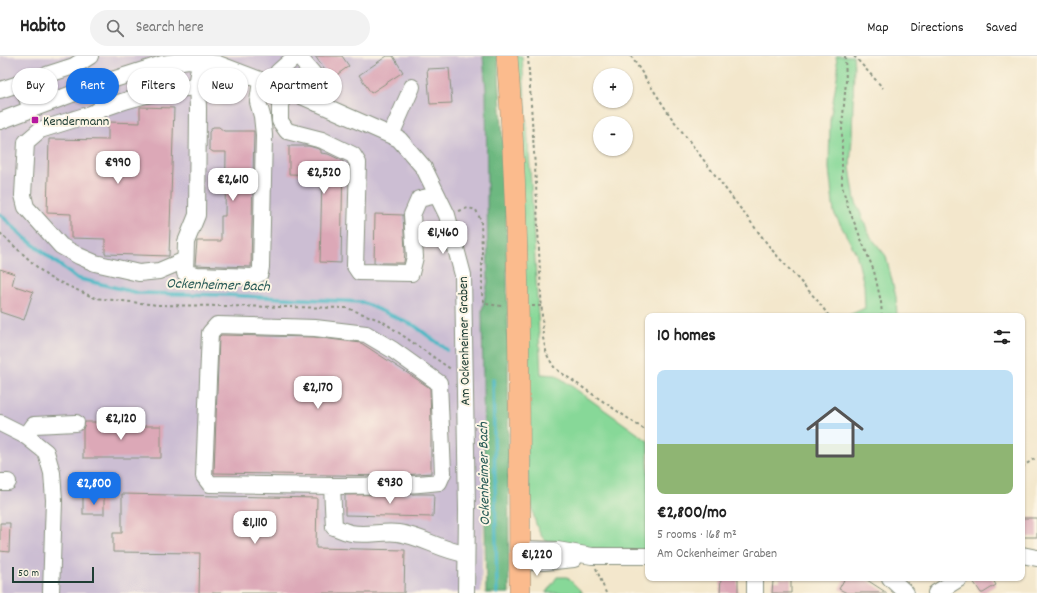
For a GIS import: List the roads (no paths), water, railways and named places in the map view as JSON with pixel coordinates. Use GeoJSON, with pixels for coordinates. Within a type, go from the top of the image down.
{"type":"FeatureCollection","features":[{"type":"Feature","properties":{"kind":"main road"},"geometry":{"type":"LineString","coordinates":[[507,56],[511,107],[516,230],[520,593]]}},
{"type":"Feature","properties":{"kind":"street"},"geometry":{"type":"LineString","coordinates":[[58,71],[74,66],[90,56]]}},
{"type":"Feature","properties":{"kind":"street"},"geometry":{"type":"LineString","coordinates":[[283,68],[297,56],[308,68]]}},
{"type":"Feature","properties":{"kind":"street"},"geometry":{"type":"LineString","coordinates":[[192,59],[197,80],[197,215],[186,242],[185,273],[197,275],[253,277],[260,273],[264,135],[262,116],[259,104]]}},
{"type":"Feature","properties":{"kind":"street","name":"Am Ockenheimer Graben"},"geometry":{"type":"LineString","coordinates":[[119,78],[162,64],[192,59],[218,64],[230,62],[256,77]]}},
{"type":"Feature","properties":{"kind":"street"},"geometry":{"type":"LineString","coordinates":[[0,90],[12,85]]}},
{"type":"Feature","properties":{"kind":"street"},"geometry":{"type":"LineString","coordinates":[[185,260],[160,271],[139,273],[95,263],[61,246],[26,207],[23,196],[26,142],[40,130],[91,114],[119,102],[178,88],[197,87]]}},
{"type":"Feature","properties":{"kind":"street"},"geometry":{"type":"LineString","coordinates":[[391,135],[412,87]]}},
{"type":"Feature","properties":{"kind":"street","name":"Am Ockenheimer Graben"},"geometry":{"type":"LineString","coordinates":[[0,121],[66,96]]}},
{"type":"Feature","properties":{"kind":"street"},"geometry":{"type":"LineString","coordinates":[[29,104],[31,109]]}},
{"type":"Feature","properties":{"kind":"street"},"geometry":{"type":"LineString","coordinates":[[103,104],[104,108]]}},
{"type":"Feature","properties":{"kind":"street"},"geometry":{"type":"LineString","coordinates":[[280,104],[280,121],[288,130],[322,140],[353,155],[358,163],[355,266],[359,272],[411,273],[415,256],[412,215],[419,200],[437,195]]}},
{"type":"Feature","properties":{"kind":"street","name":"Am Ockenheimer Graben"},"geometry":{"type":"LineString","coordinates":[[320,104],[399,139],[424,168],[447,215],[463,275],[466,593]]}},
{"type":"Feature","properties":{"kind":"street"},"geometry":{"type":"LineString","coordinates":[[217,325],[315,328],[366,334],[393,350],[439,383],[443,472],[439,482],[418,485],[332,486],[210,484],[204,476],[210,333],[217,325]]}},
{"type":"Feature","properties":{"kind":"street"},"geometry":{"type":"LineString","coordinates":[[0,422],[26,436],[46,452],[52,473],[54,500],[51,593]]}},
{"type":"Feature","properties":{"kind":"street"},"geometry":{"type":"LineString","coordinates":[[26,436],[34,425],[76,423]]}},
{"type":"Feature","properties":{"kind":"street"},"geometry":{"type":"LineString","coordinates":[[441,426],[465,424]]}},
{"type":"Feature","properties":{"kind":"street"},"geometry":{"type":"LineString","coordinates":[[332,486],[334,527],[352,533],[398,533],[422,539],[440,548],[455,553],[466,554]]}},
{"type":"Feature","properties":{"kind":"street"},"geometry":{"type":"LineString","coordinates":[[520,556],[557,550],[592,556],[645,556]]}},
{"type":"Feature","properties":{"kind":"street"},"geometry":{"type":"LineString","coordinates":[[1025,556],[1037,558]]}},
{"type":"Feature","properties":{"kind":"street"},"geometry":{"type":"LineString","coordinates":[[755,581],[755,593]]}},
{"type":"Feature","properties":{"kind":"street"},"geometry":{"type":"LineString","coordinates":[[893,581],[906,593]]}},
{"type":"Feature","properties":{"kind":"street"},"geometry":{"type":"LineString","coordinates":[[936,593],[955,581]]}},
{"type":"Feature","properties":{"kind":"waterway","name":"Ockenheimer Bach"},"geometry":{"type":"LineString","coordinates":[[0,214],[25,238],[76,278],[138,293],[225,295],[362,302],[415,326],[447,350]]}},
{"type":"Feature","properties":{"kind":"waterway","name":"Ockenheimer Bach"},"geometry":{"type":"LineString","coordinates":[[493,379],[497,593]]}},
{"type":"Feature","properties":{"kind":"place","name":"Kendermann"},"geometry":{"type":"Point","coordinates":[35,120]}}]}
